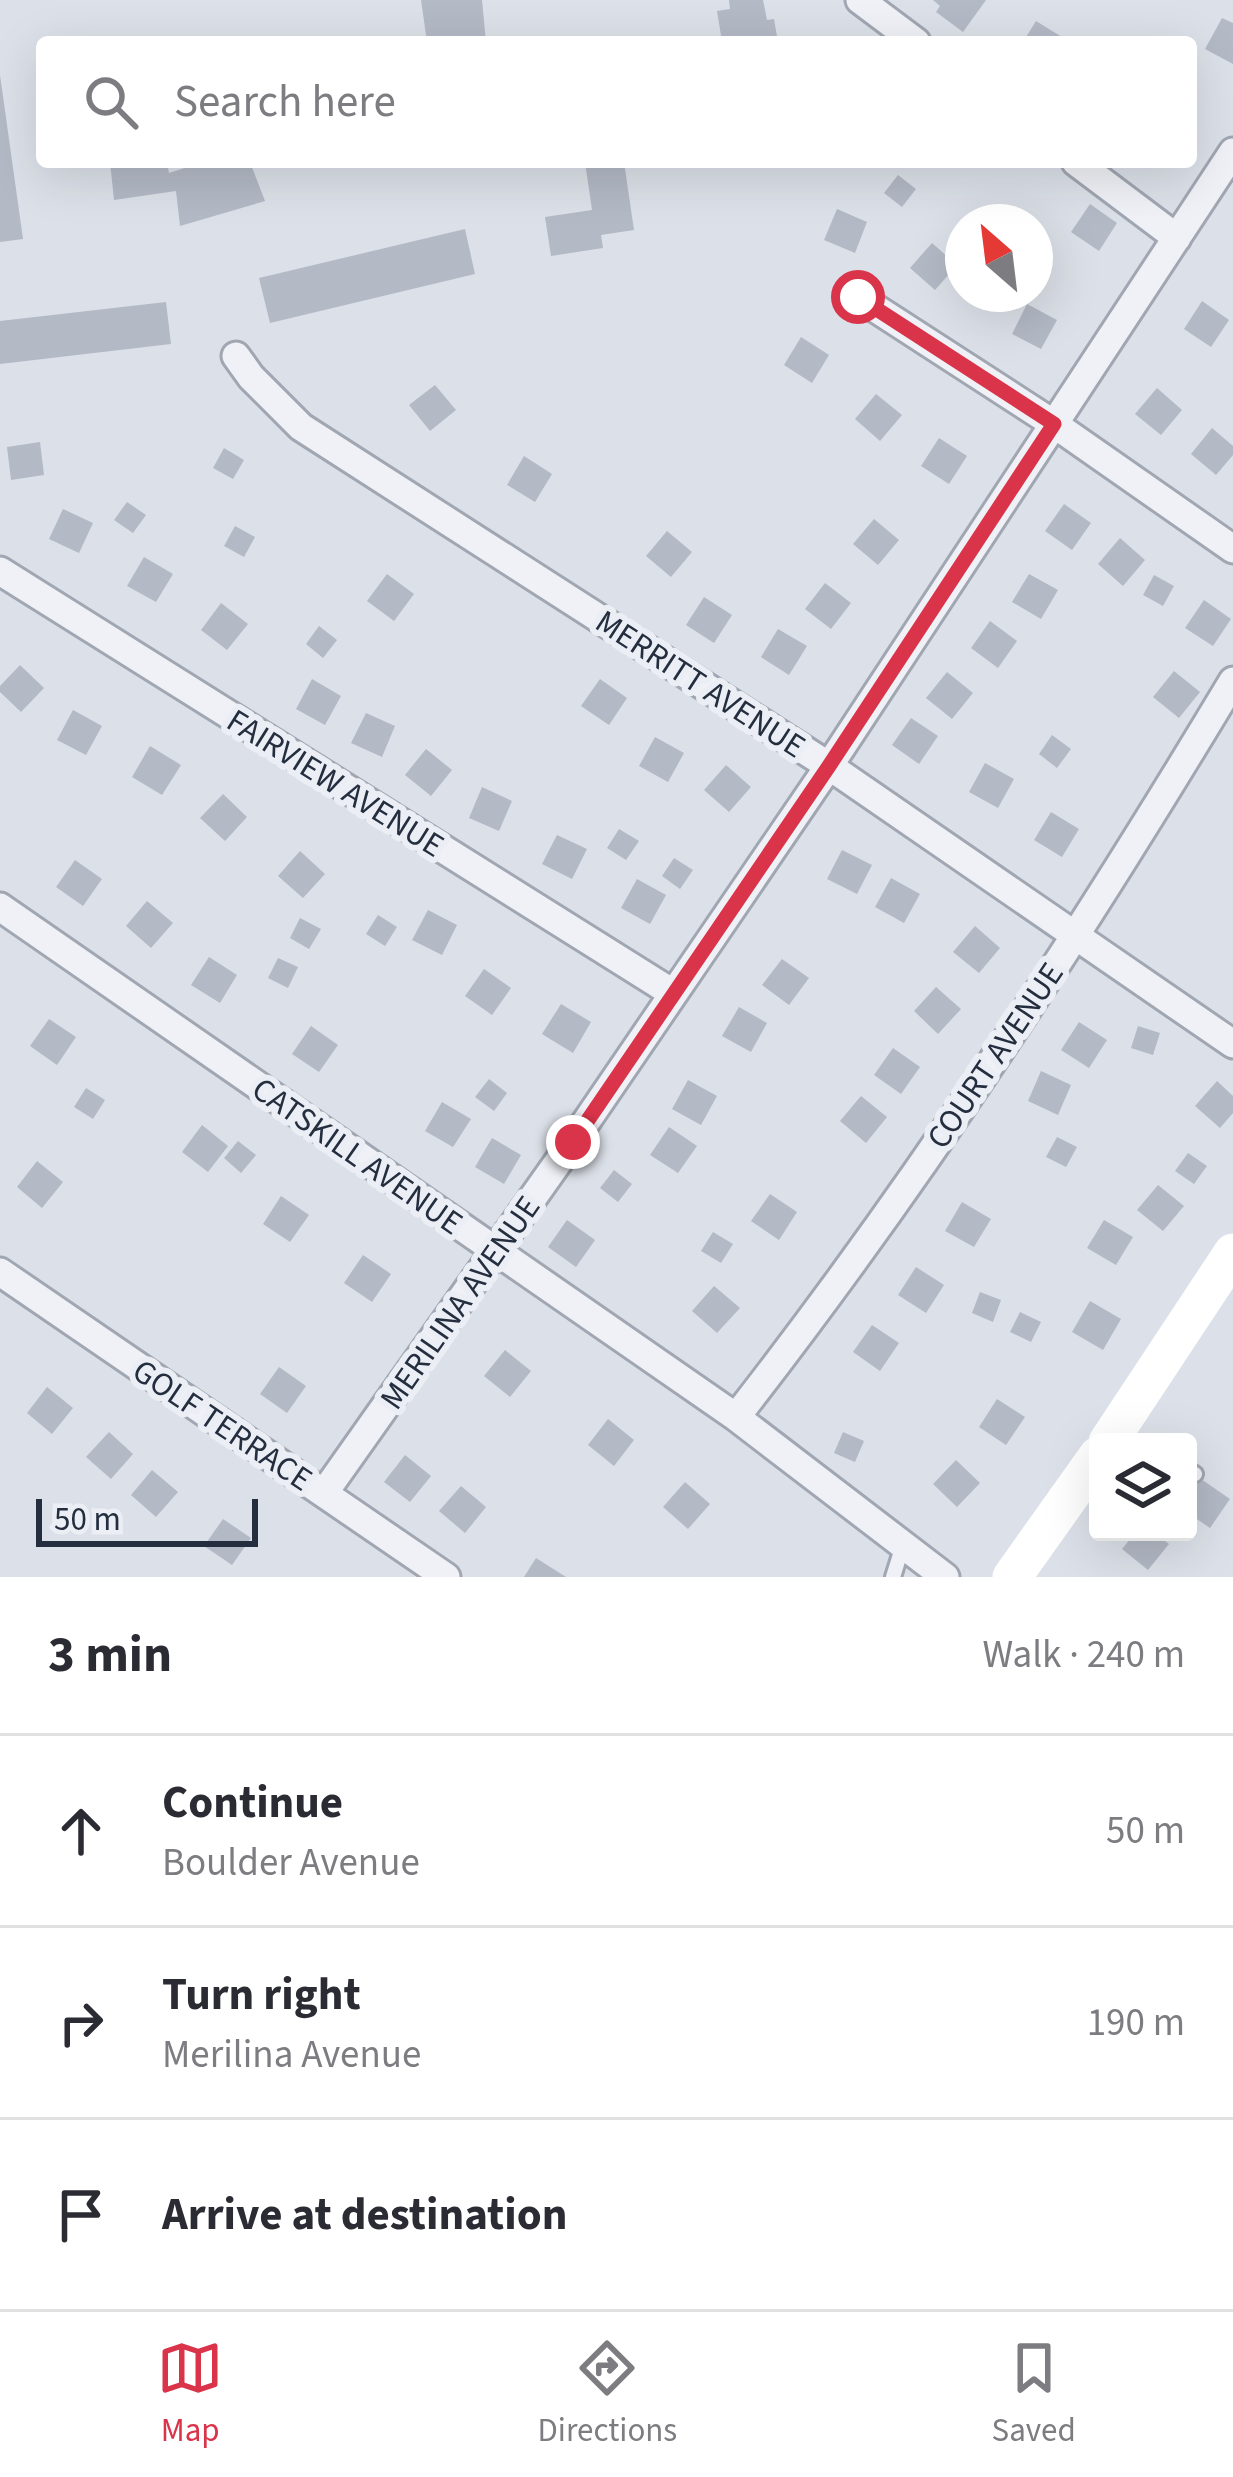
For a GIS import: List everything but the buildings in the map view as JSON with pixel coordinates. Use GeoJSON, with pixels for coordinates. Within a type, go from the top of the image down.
{"type":"FeatureCollection","features":[{"type":"Feature","properties":{"kind":"street"},"geometry":{"type":"LineString","coordinates":[[860,0],[908,36]]}},
{"type":"Feature","properties":{"kind":"street","name":"MERILINA AVENUE"},"geometry":{"type":"LineString","coordinates":[[325,1493],[573,1142],[829,766],[1233,152]]}},
{"type":"Feature","properties":{"kind":"street"},"geometry":{"type":"LineString","coordinates":[[1084,168],[1177,238]]}},
{"type":"Feature","properties":{"kind":"street"},"geometry":{"type":"LineString","coordinates":[[858,297],[1054,424],[1233,549]]}},
{"type":"Feature","properties":{"kind":"street","name":"MERRITT AVENUE"},"geometry":{"type":"LineString","coordinates":[[236,356],[301,427],[829,766],[1233,1044]]}},
{"type":"Feature","properties":{"kind":"street","name":"FAIRVIEW AVENUE"},"geometry":{"type":"LineString","coordinates":[[0,571],[671,992]]}},
{"type":"Feature","properties":{"kind":"street","name":"COURT AVENUE"},"geometry":{"type":"LineString","coordinates":[[736,1417],[830,1297],[1075,935],[1233,681]]}},
{"type":"Feature","properties":{"kind":"street","name":"CATSKILL AVENUE"},"geometry":{"type":"LineString","coordinates":[[0,907],[736,1417],[945,1577]]}},
{"type":"Feature","properties":{"kind":"street"},"geometry":{"type":"LineString","coordinates":[[1117,1433],[1233,1253]]}},
{"type":"Feature","properties":{"kind":"street","name":"GOLF TERRACE"},"geometry":{"type":"LineString","coordinates":[[0,1272],[446,1577]]}},
{"type":"Feature","properties":{"kind":"street"},"geometry":{"type":"LineString","coordinates":[[1018,1574],[1089,1474]]}},
{"type":"Feature","properties":{"kind":"lane"},"geometry":{"type":"LineString","coordinates":[[893,1577],[903,1545]]}},
{"type":"Feature","properties":{"kind":"route"},"geometry":{"type":"LineString","coordinates":[[573,1142],[1054,424],[858,297]]}}]}
